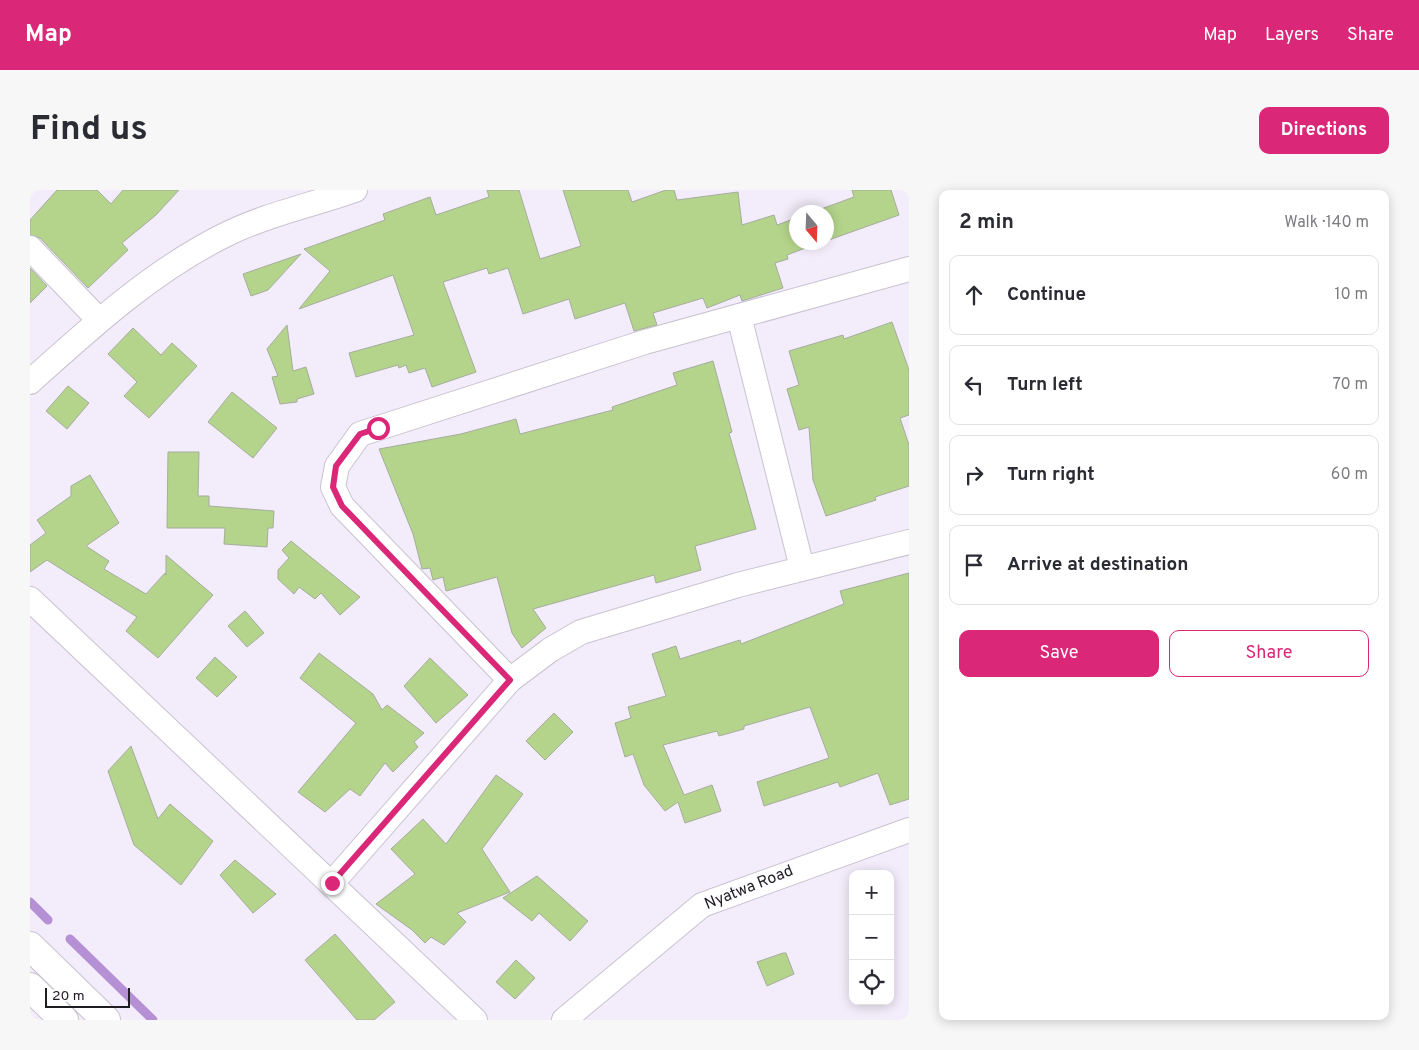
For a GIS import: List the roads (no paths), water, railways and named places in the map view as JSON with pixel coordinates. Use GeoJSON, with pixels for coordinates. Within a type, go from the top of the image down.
{"type":"FeatureCollection","features":[{"type":"Feature","properties":{"kind":"main road"},"geometry":{"type":"LineString","coordinates":[[30,946],[106,1020]]}},
{"type":"Feature","properties":{"kind":"main road"},"geometry":{"type":"LineString","coordinates":[[30,987],[64,1020]]}},
{"type":"Feature","properties":{"kind":"main road"},"geometry":{"type":"LineString","coordinates":[[30,1004],[39,1020]]}},
{"type":"Feature","properties":{"kind":"street"},"geometry":{"type":"LineString","coordinates":[[30,382],[99,320],[183,259],[225,235],[262,220],[351,190]]}},
{"type":"Feature","properties":{"kind":"street"},"geometry":{"type":"LineString","coordinates":[[30,248],[99,320]]}},
{"type":"Feature","properties":{"kind":"street"},"geometry":{"type":"LineString","coordinates":[[510,680],[342,506],[333,487],[336,466],[360,434],[645,342],[909,268]]}},
{"type":"Feature","properties":{"kind":"street"},"geometry":{"type":"LineString","coordinates":[[739,316],[802,568]]}},
{"type":"Feature","properties":{"kind":"street"},"geometry":{"type":"LineString","coordinates":[[332,883],[510,680],[550,650],[581,632],[802,568],[909,542]]}},
{"type":"Feature","properties":{"kind":"street"},"geometry":{"type":"LineString","coordinates":[[30,600],[475,1020]]}},
{"type":"Feature","properties":{"kind":"street","name":"Nyatwa Road"},"geometry":{"type":"LineString","coordinates":[[564,1020],[702,905],[909,830]]}},
{"type":"Feature","properties":{"kind":"waterway"},"geometry":{"type":"LineString","coordinates":[[30,902],[48,920]]}},
{"type":"Feature","properties":{"kind":"waterway"},"geometry":{"type":"LineString","coordinates":[[70,939],[153,1020]]}}]}
